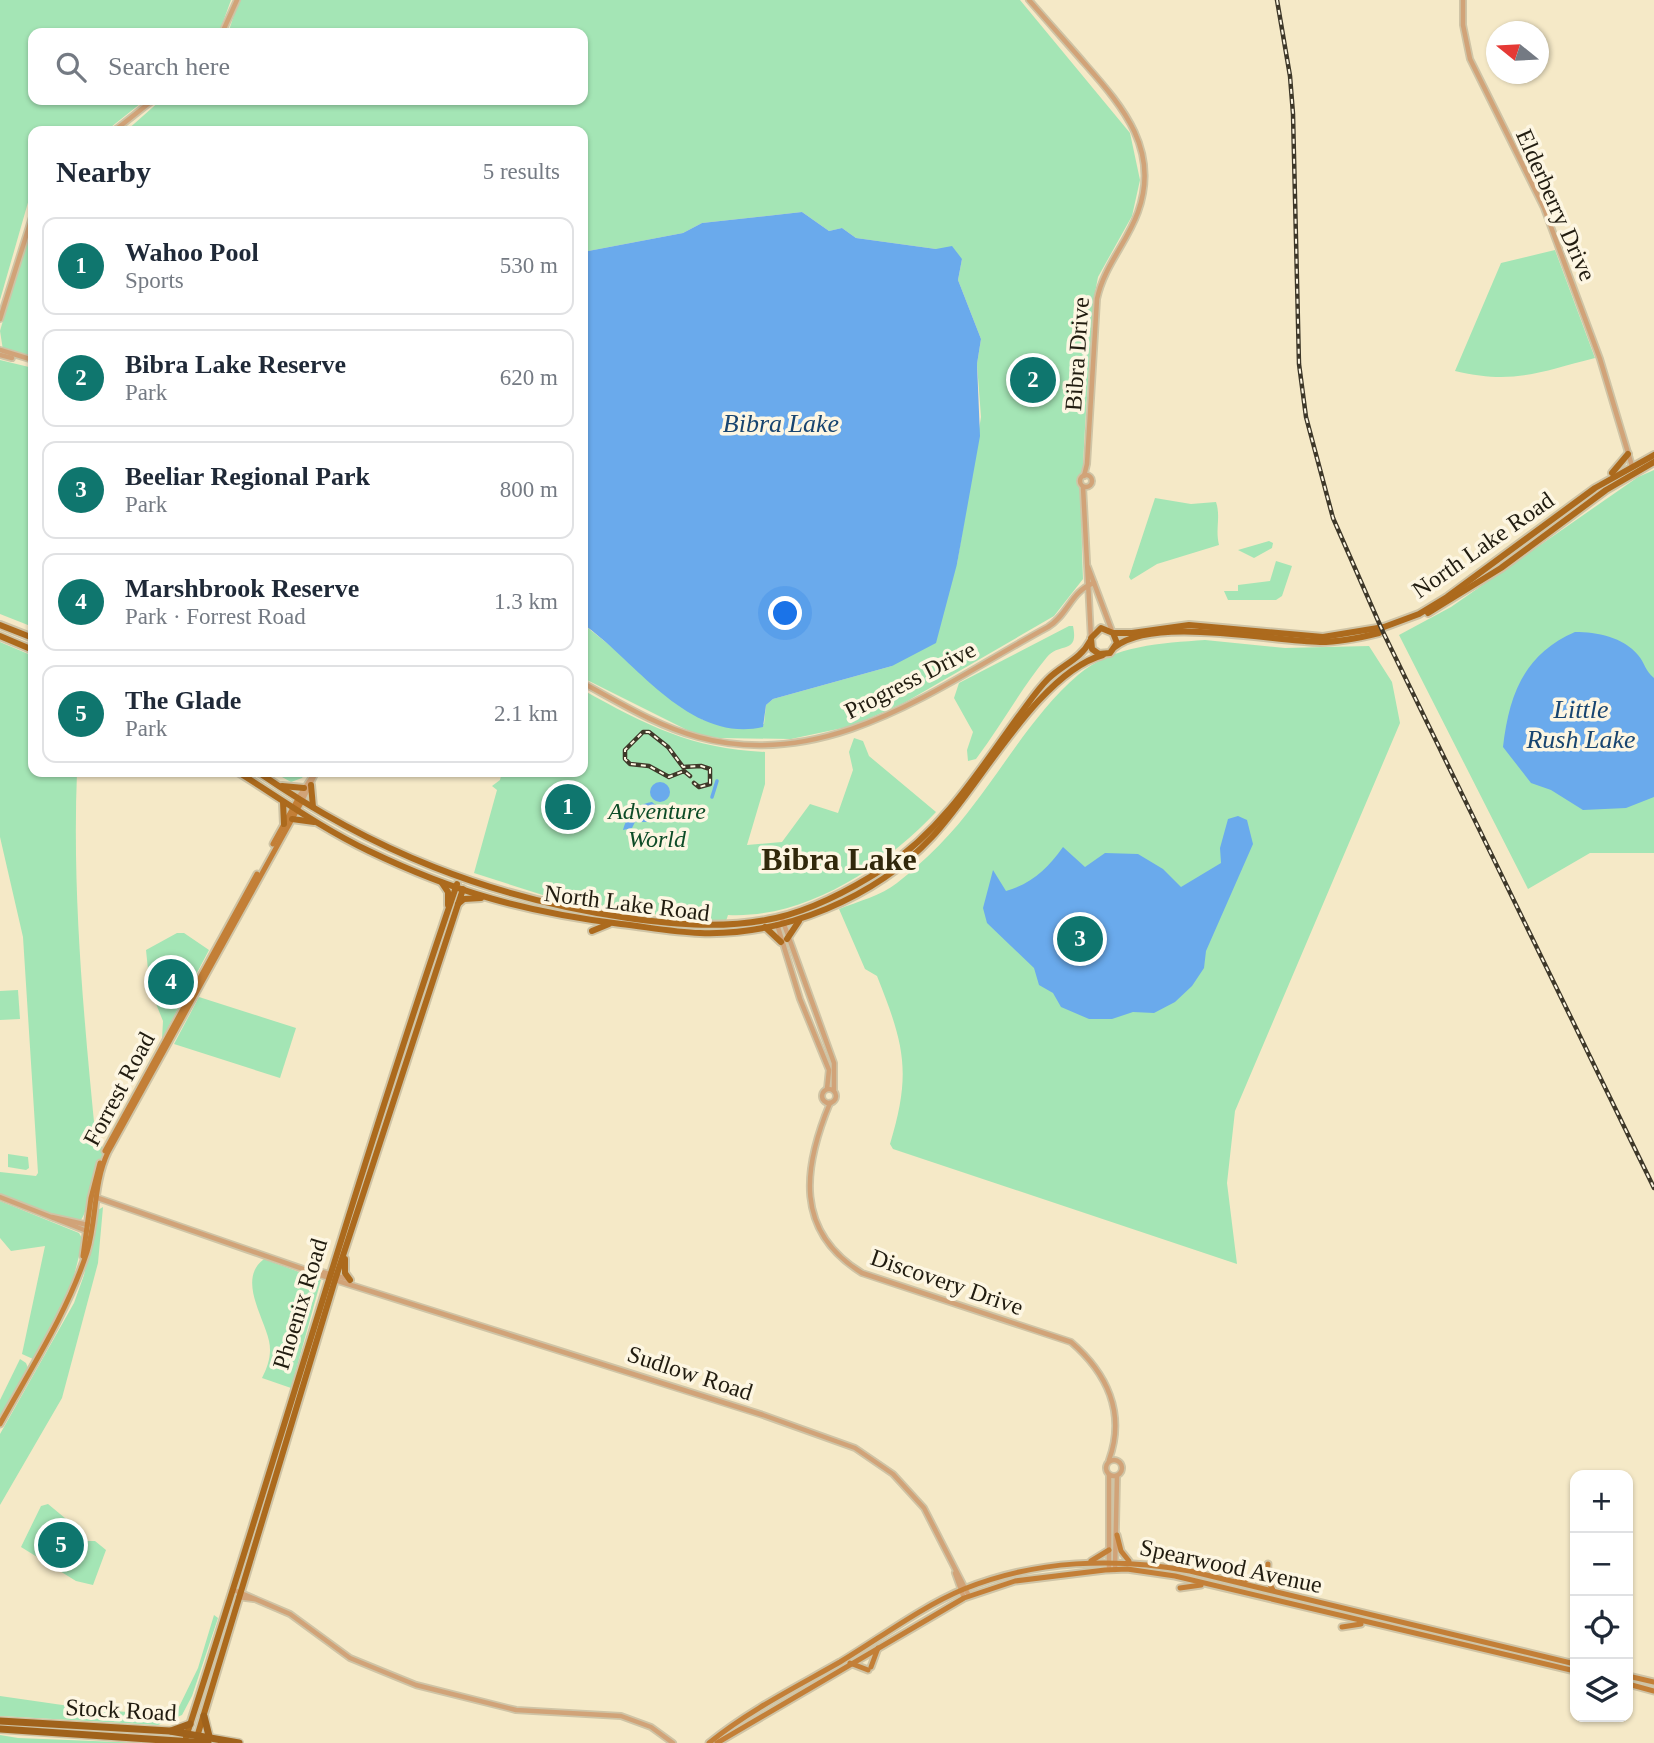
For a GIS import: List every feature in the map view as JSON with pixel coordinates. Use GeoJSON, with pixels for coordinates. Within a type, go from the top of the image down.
{"type":"FeatureCollection","features":[{"type":"Feature","properties":{"kind":"highway"},"geometry":{"type":"LineString","coordinates":[[204,1716],[209,1740]]}},
{"type":"Feature","properties":{"kind":"highway","name":"Stock Road"},"geometry":{"type":"LineString","coordinates":[[0,1721],[239,1743]]}},
{"type":"Feature","properties":{"kind":"highway"},"geometry":{"type":"LineString","coordinates":[[174,1738],[190,1724]]}},
{"type":"Feature","properties":{"kind":"highway","name":"Stock Road"},"geometry":{"type":"LineString","coordinates":[[0,1729],[174,1738]]}},
{"type":"Feature","properties":{"kind":"main road"},"geometry":{"type":"LineString","coordinates":[[1595,488],[1625,461],[1629,454],[1643,460]]}},
{"type":"Feature","properties":{"kind":"main road","name":"North Lake Road"},"geometry":{"type":"LineString","coordinates":[[1113,632],[1189,625],[1323,637],[1384,628],[1419,614],[1447,597],[1595,488],[1643,460],[1654,459]]}},
{"type":"Feature","properties":{"kind":"main road","name":"North Lake Road"},"geometry":{"type":"LineString","coordinates":[[1115,647],[1128,639],[1187,633],[1324,642],[1383,632],[1419,618],[1451,600],[1501,568],[1606,490],[1654,459]]}},
{"type":"Feature","properties":{"kind":"main road"},"geometry":{"type":"LineString","coordinates":[[0,625],[28,636]]}},
{"type":"Feature","properties":{"kind":"main road"},"geometry":{"type":"LineString","coordinates":[[1098,629],[1113,632],[1115,647],[1103,655],[1092,649],[1090,639],[1098,629]]}},
{"type":"Feature","properties":{"kind":"main road"},"geometry":{"type":"LineString","coordinates":[[0,636],[28,648]]}},
{"type":"Feature","properties":{"kind":"main road","name":"North Lake Road"},"geometry":{"type":"LineString","coordinates":[[246,777],[368,851],[486,898],[538,913],[701,933],[765,927],[851,889],[919,841],[954,804],[1040,688],[1082,654],[1090,639]]}},
{"type":"Feature","properties":{"kind":"main road","name":"North Lake Road"},"geometry":{"type":"LineString","coordinates":[[265,777],[368,839],[462,880],[571,909],[671,924],[733,925],[803,917],[858,894],[924,846],[959,808],[1037,701],[1063,675],[1082,662],[1103,655]]}},
{"type":"Feature","properties":{"kind":"main road"},"geometry":{"type":"LineString","coordinates":[[277,785],[307,787],[313,807]]}},
{"type":"Feature","properties":{"kind":"main road","name":"Forrest Road"},"geometry":{"type":"LineString","coordinates":[[0,1424],[70,1298],[83,1260],[97,1170],[110,1141],[284,824],[300,800]]}},
{"type":"Feature","properties":{"kind":"main road"},"geometry":{"type":"LineString","coordinates":[[283,801],[284,824]]}},
{"type":"Feature","properties":{"kind":"main road","name":"Forrest Road"},"geometry":{"type":"LineString","coordinates":[[93,1198],[103,1165],[120,1128],[292,819],[295,809]]}},
{"type":"Feature","properties":{"kind":"main road"},"geometry":{"type":"LineString","coordinates":[[292,819],[319,823]]}},
{"type":"Feature","properties":{"kind":"main road","name":"Phoenix Road"},"geometry":{"type":"LineString","coordinates":[[196,1740],[332,1276],[446,920],[462,880]]}},
{"type":"Feature","properties":{"kind":"main road"},"geometry":{"type":"LineString","coordinates":[[441,882],[449,900],[446,920]]}},
{"type":"Feature","properties":{"kind":"main road","name":"Phoenix Road"},"geometry":{"type":"LineString","coordinates":[[332,1276],[345,1250],[457,905],[459,889]]}},
{"type":"Feature","properties":{"kind":"main road"},"geometry":{"type":"LineString","coordinates":[[457,905],[464,899],[486,898]]}},
{"type":"Feature","properties":{"kind":"main road"},"geometry":{"type":"LineString","coordinates":[[765,927],[784,940],[803,917]]}},
{"type":"Feature","properties":{"kind":"main road"},"geometry":{"type":"LineString","coordinates":[[592,931],[611,923]]}},
{"type":"Feature","properties":{"kind":"main road"},"geometry":{"type":"LineString","coordinates":[[345,1250],[344,1269],[350,1280]]}},
{"type":"Feature","properties":{"kind":"main road"},"geometry":{"type":"LineString","coordinates":[[1117,1535],[1121,1551],[1129,1561]]}},
{"type":"Feature","properties":{"kind":"main road"},"geometry":{"type":"LineString","coordinates":[[1088,1563],[1109,1550]]}},
{"type":"Feature","properties":{"kind":"main road","name":"Spearwood Avenue"},"geometry":{"type":"LineString","coordinates":[[709,1743],[745,1717],[963,1590],[1016,1572],[1088,1563],[1129,1561],[1231,1580],[1570,1663]]}},
{"type":"Feature","properties":{"kind":"main road"},"geometry":{"type":"LineString","coordinates":[[1268,1564],[1267,1579],[1274,1592]]}},
{"type":"Feature","properties":{"kind":"main road","name":"Spearwood Avenue"},"geometry":{"type":"LineString","coordinates":[[717,1743],[966,1597],[1015,1581],[1112,1570],[1175,1576],[1570,1670]]}},
{"type":"Feature","properties":{"kind":"main road"},"geometry":{"type":"LineString","coordinates":[[1231,1580],[1254,1579],[1261,1572]]}},
{"type":"Feature","properties":{"kind":"main road"},"geometry":{"type":"LineString","coordinates":[[1180,1588],[1215,1587]]}},
{"type":"Feature","properties":{"kind":"main road","name":"Phoenix Road"},"geometry":{"type":"LineString","coordinates":[[186,1739],[237,1594]]}},
{"type":"Feature","properties":{"kind":"main road"},"geometry":{"type":"LineString","coordinates":[[1330,1613],[1341,1627],[1357,1623],[1378,1626]]}},
{"type":"Feature","properties":{"kind":"main road"},"geometry":{"type":"LineString","coordinates":[[850,1663],[870,1668],[880,1645]]}},
{"type":"Feature","properties":{"kind":"main road"},"geometry":{"type":"LineString","coordinates":[[1633,1677],[1653,1681]]}},
{"type":"Feature","properties":{"kind":"main road"},"geometry":{"type":"LineString","coordinates":[[1633,1685],[1654,1691]]}},
{"type":"Feature","properties":{"kind":"street"},"geometry":{"type":"LineString","coordinates":[[224,28],[237,0]]}},
{"type":"Feature","properties":{"kind":"street","name":"Bibra Drive"},"geometry":{"type":"LineString","coordinates":[[1029,0],[1124,110],[1138,136],[1145,165],[1144,190],[1137,216],[1105,273],[1097,299],[1087,468],[1080,482],[1083,486]]}},
{"type":"Feature","properties":{"kind":"street","name":"Elderberry Drive"},"geometry":{"type":"LineString","coordinates":[[1463,0],[1463,25],[1470,59],[1544,208],[1600,359],[1633,465]]}},
{"type":"Feature","properties":{"kind":"street"},"geometry":{"type":"LineString","coordinates":[[120,126],[147,105]]}},
{"type":"Feature","properties":{"kind":"street"},"geometry":{"type":"LineString","coordinates":[[0,319],[28,230]]}},
{"type":"Feature","properties":{"kind":"street"},"geometry":{"type":"LineString","coordinates":[[0,352],[28,360]]}},
{"type":"Feature","properties":{"kind":"street"},"geometry":{"type":"LineString","coordinates":[[1606,490],[1633,465],[1654,459]]}},
{"type":"Feature","properties":{"kind":"street","name":"Bibra Drive"},"geometry":{"type":"LineString","coordinates":[[1087,468],[1090,486]]}},
{"type":"Feature","properties":{"kind":"street"},"geometry":{"type":"LineString","coordinates":[[1084,476],[1090,478]]}},
{"type":"Feature","properties":{"kind":"street"},"geometry":{"type":"LineString","coordinates":[[1086,498],[1090,486],[1083,486],[1086,498],[1090,639]]}},
{"type":"Feature","properties":{"kind":"street"},"geometry":{"type":"LineString","coordinates":[[1087,566],[1113,632]]}},
{"type":"Feature","properties":{"kind":"street","name":"Progress Drive"},"geometry":{"type":"LineString","coordinates":[[588,686],[661,724],[700,738],[754,745],[808,742],[875,723],[1053,625],[1076,594],[1095,585]]}},
{"type":"Feature","properties":{"kind":"street"},"geometry":{"type":"LineString","coordinates":[[300,800],[312,777]]}},
{"type":"Feature","properties":{"kind":"street"},"geometry":{"type":"LineString","coordinates":[[779,920],[784,940],[829,1070],[827,1088],[822,1095],[827,1102],[836,1098],[834,1063],[784,940]]}},
{"type":"Feature","properties":{"kind":"street"},"geometry":{"type":"LineString","coordinates":[[827,1088],[834,1090]]}},
{"type":"Feature","properties":{"kind":"street","name":"Discovery Drive"},"geometry":{"type":"LineString","coordinates":[[827,1102],[808,1173],[809,1196],[824,1237],[843,1262],[869,1276],[1071,1342],[1091,1359],[1104,1377],[1115,1406],[1114,1448],[1110,1460]]}},
{"type":"Feature","properties":{"kind":"street"},"geometry":{"type":"LineString","coordinates":[[0,1197],[88,1228]]}},
{"type":"Feature","properties":{"kind":"street","name":"Sudlow Road"},"geometry":{"type":"LineString","coordinates":[[93,1198],[764,1415],[855,1448],[894,1474],[924,1508],[966,1597]]}},
{"type":"Feature","properties":{"kind":"street","name":"Sudlow Road"},"geometry":{"type":"LineString","coordinates":[[332,1276],[350,1280],[358,1285]]}},
{"type":"Feature","properties":{"kind":"street","name":"Discovery Drive"},"geometry":{"type":"LineString","coordinates":[[1114,1448],[1118,1460]]}},
{"type":"Feature","properties":{"kind":"street"},"geometry":{"type":"LineString","coordinates":[[1112,1562],[1109,1550],[1110,1475],[1105,1467],[1110,1460],[1118,1460],[1122,1468],[1117,1476],[1117,1535],[1112,1570]]}},
{"type":"Feature","properties":{"kind":"street"},"geometry":{"type":"LineString","coordinates":[[1110,1475],[1117,1476]]}},
{"type":"Feature","properties":{"kind":"street"},"geometry":{"type":"LineString","coordinates":[[237,1594],[290,1614],[350,1658],[416,1685],[516,1710],[607,1714],[633,1719],[662,1732],[673,1743]]}},
{"type":"Feature","properties":{"kind":"green space"},"geometry":{"type":"Polygon","coordinates":[[[0,0],[231,0],[221,28],[28,28],[28,105],[139,105],[112,126],[28,126],[28,202],[0,300],[0,0]]]}},
{"type":"Feature","properties":{"kind":"green space"},"geometry":{"type":"Polygon","coordinates":[[[239,0],[1020,0],[1130,133],[1140,180],[1132,216],[1098,277],[1094,298],[1083,474],[1083,579],[1054,616],[904,703],[852,726],[791,739],[697,735],[588,680],[588,628],[703,720],[764,724],[766,705],[773,699],[892,666],[957,564],[981,417],[977,364],[981,339],[958,280],[962,259],[936,249],[856,238],[842,228],[829,231],[802,212],[702,223],[683,233],[588,251],[588,126],[132,126],[155,105],[588,105],[588,28],[230,28],[239,0]]]}},
{"type":"Feature","properties":{"kind":"green space"},"geometry":{"type":"Polygon","coordinates":[[[28,232],[28,358],[3,350],[0,331],[28,232]]]}},
{"type":"Feature","properties":{"kind":"green space"},"geometry":{"type":"Polygon","coordinates":[[[1555,250],[1595,358],[1542,372],[1510,377],[1455,371],[1501,263],[1555,250]]]}},
{"type":"Feature","properties":{"kind":"green space"},"geometry":{"type":"Polygon","coordinates":[[[0,360],[28,367],[28,625],[0,614],[0,360]]]}},
{"type":"Feature","properties":{"kind":"green space"},"geometry":{"type":"Polygon","coordinates":[[[1654,470],[1654,853],[1590,853],[1528,889],[1399,635],[1451,607],[1638,477],[1654,470]]]}},
{"type":"Feature","properties":{"kind":"green space"},"geometry":{"type":"Polygon","coordinates":[[[1155,498],[1191,504],[1216,502],[1219,545],[1157,564],[1131,580],[1129,577],[1155,498]]]}},
{"type":"Feature","properties":{"kind":"green space"},"geometry":{"type":"Polygon","coordinates":[[[1269,541],[1273,543],[1272,548],[1254,558],[1238,550],[1269,541]]]}},
{"type":"Feature","properties":{"kind":"green space"},"geometry":{"type":"Polygon","coordinates":[[[1276,561],[1292,566],[1282,596],[1276,600],[1228,600],[1224,591],[1238,591],[1238,585],[1270,581],[1276,561]]]}},
{"type":"Feature","properties":{"kind":"green space"},"geometry":{"type":"Polygon","coordinates":[[[1073,626],[1074,635],[1071,645],[1047,657],[976,759],[968,761],[967,750],[973,732],[954,698],[959,683],[1073,626]]]}},
{"type":"Feature","properties":{"kind":"green space"},"geometry":{"type":"Polygon","coordinates":[[[1205,640],[1285,648],[1369,646],[1392,682],[1400,723],[1235,1111],[1227,1183],[1237,1264],[893,1149],[890,1144],[897,1119],[903,1077],[899,1040],[877,976],[865,969],[839,909],[891,887],[928,856],[967,814],[1049,704],[1078,675],[1107,657],[1138,647],[1205,640]]]}},
{"type":"Feature","properties":{"kind":"green space"},"geometry":{"type":"Polygon","coordinates":[[[0,642],[28,654],[28,777],[77,777],[76,865],[83,1004],[96,1142],[105,1149],[81,1220],[51,1214],[0,1194],[0,1172],[36,1176],[38,1173],[23,937],[0,837],[0,642]]]}},
{"type":"Feature","properties":{"kind":"green space","name":"Adventure World"},"geometry":{"type":"Polygon","coordinates":[[[588,693],[670,733],[715,746],[765,752],[765,784],[747,845],[782,842],[810,804],[838,813],[853,770],[849,752],[854,738],[863,741],[869,756],[936,812],[893,852],[842,886],[786,908],[757,914],[728,915],[726,921],[672,917],[552,898],[474,873],[497,790],[492,786],[501,777],[588,777],[588,693]]]}},
{"type":"Feature","properties":{"kind":"green space"},"geometry":{"type":"Polygon","coordinates":[[[282,777],[303,777],[302,778],[291,782],[282,777]]]}},
{"type":"Feature","properties":{"kind":"green space"},"geometry":{"type":"Polygon","coordinates":[[[177,933],[184,933],[209,950],[162,1039],[163,1021],[150,989],[146,950],[177,933]]]}},
{"type":"Feature","properties":{"kind":"green space"},"geometry":{"type":"Polygon","coordinates":[[[18,990],[20,1019],[0,1020],[0,991],[18,990]]]}},
{"type":"Feature","properties":{"kind":"green space"},"geometry":{"type":"Polygon","coordinates":[[[199,997],[296,1028],[280,1078],[174,1044],[199,997]]]}},
{"type":"Feature","properties":{"kind":"green space"},"geometry":{"type":"Polygon","coordinates":[[[8,1154],[28,1157],[29,1168],[26,1170],[8,1167],[8,1154]]]}},
{"type":"Feature","properties":{"kind":"green space"},"geometry":{"type":"Polygon","coordinates":[[[0,1201],[79,1233],[83,1240],[71,1288],[33,1359],[22,1354],[45,1246],[11,1251],[0,1238],[0,1201]]]}},
{"type":"Feature","properties":{"kind":"green space"},"geometry":{"type":"Polygon","coordinates":[[[103,1207],[98,1263],[62,1398],[0,1505],[0,1434],[74,1303],[84,1275],[98,1210],[103,1207]]]}},
{"type":"Feature","properties":{"kind":"green space"},"geometry":{"type":"Polygon","coordinates":[[[264,1259],[321,1280],[291,1388],[262,1378],[269,1360],[270,1346],[252,1287],[256,1267],[264,1259]]]}},
{"type":"Feature","properties":{"kind":"green space"},"geometry":{"type":"Polygon","coordinates":[[[20,1359],[28,1368],[0,1418],[0,1400],[20,1359]]]}},
{"type":"Feature","properties":{"kind":"green space"},"geometry":{"type":"Polygon","coordinates":[[[48,1504],[83,1533],[86,1541],[95,1541],[106,1550],[93,1585],[76,1581],[21,1547],[41,1506],[48,1504]]]}},
{"type":"Feature","properties":{"kind":"green space"},"geometry":{"type":"Polygon","coordinates":[[[214,1615],[218,1618],[192,1696],[182,1715],[158,1725],[0,1716],[0,1696],[97,1710],[175,1715],[198,1668],[214,1615]]]}},
{"type":"Feature","properties":{"kind":"green space"},"geometry":{"type":"Polygon","coordinates":[[[0,1735],[18,1738],[143,1743],[0,1743],[0,1735]]]}},
{"type":"Feature","properties":{"kind":"water","name":"Bibra Lake"},"geometry":{"type":"Polygon","coordinates":[[[802,212],[829,231],[842,228],[856,238],[936,249],[952,246],[962,259],[958,280],[981,339],[977,364],[980,436],[957,564],[936,643],[892,666],[773,699],[766,705],[763,727],[736,729],[711,723],[687,711],[643,677],[588,628],[588,251],[683,233],[702,223],[802,212]]]}},
{"type":"Feature","properties":{"kind":"water","name":"Little Rush Lake"},"geometry":{"type":"Polygon","coordinates":[[[1575,632],[1601,635],[1625,644],[1638,655],[1654,678],[1654,797],[1626,808],[1583,810],[1551,790],[1531,783],[1503,747],[1510,710],[1522,678],[1543,652],[1575,632]]]}},
{"type":"Feature","properties":{"kind":"water"},"geometry":{"type":"Polygon","coordinates":[[[660,782],[667,785],[670,792],[667,799],[660,802],[653,799],[650,792],[653,785],[660,782]]]}},
{"type":"Feature","properties":{"kind":"water"},"geometry":{"type":"Polygon","coordinates":[[[652,802],[660,809],[654,822],[635,822],[632,828],[623,830],[633,812],[641,805],[652,802]]]}},
{"type":"Feature","properties":{"kind":"water"},"geometry":{"type":"Polygon","coordinates":[[[1238,816],[1247,820],[1253,844],[1206,951],[1204,968],[1192,986],[1175,1002],[1154,1013],[1133,1012],[1112,1019],[1089,1019],[1061,1007],[1053,993],[1039,985],[1034,968],[987,923],[983,908],[993,870],[1006,891],[1039,874],[1063,847],[1085,867],[1105,853],[1138,854],[1163,869],[1181,887],[1221,863],[1220,848],[1228,819],[1238,816]]]}},
{"type":"Feature","properties":{"kind":"waterway"},"geometry":{"type":"LineString","coordinates":[[712,797],[717,781]]}},
{"type":"Feature","properties":{"kind":"railway"},"geometry":{"type":"LineString","coordinates":[[1277,0],[1290,76],[1293,114],[1299,364],[1306,417],[1333,518],[1383,632],[1654,1188]]}},
{"type":"Feature","properties":{"kind":"railway"},"geometry":{"type":"LineString","coordinates":[[690,776],[684,771],[669,777],[649,766],[630,764],[625,759],[625,750],[643,732],[649,732],[668,747],[683,767],[701,766],[710,769],[710,784],[699,787],[694,783]]}},
{"type":"Feature","properties":{"kind":"place","name":"Bibra Lake Reserve"},"geometry":{"type":"Point","coordinates":[1033,380]}},
{"type":"Feature","properties":{"kind":"place","name":"Wahoo Pool"},"geometry":{"type":"Point","coordinates":[568,807]}},
{"type":"Feature","properties":{"kind":"place","name":"Beeliar Regional Park"},"geometry":{"type":"Point","coordinates":[1080,939]}},
{"type":"Feature","properties":{"kind":"place","name":"Marshbrook Reserve"},"geometry":{"type":"Point","coordinates":[171,982]}},
{"type":"Feature","properties":{"kind":"place","name":"The Glade"},"geometry":{"type":"Point","coordinates":[61,1545]}},
{"type":"Feature","properties":{"kind":"district","name":"Bibra Lake"},"geometry":{"type":"Point","coordinates":[839,859]}}]}
